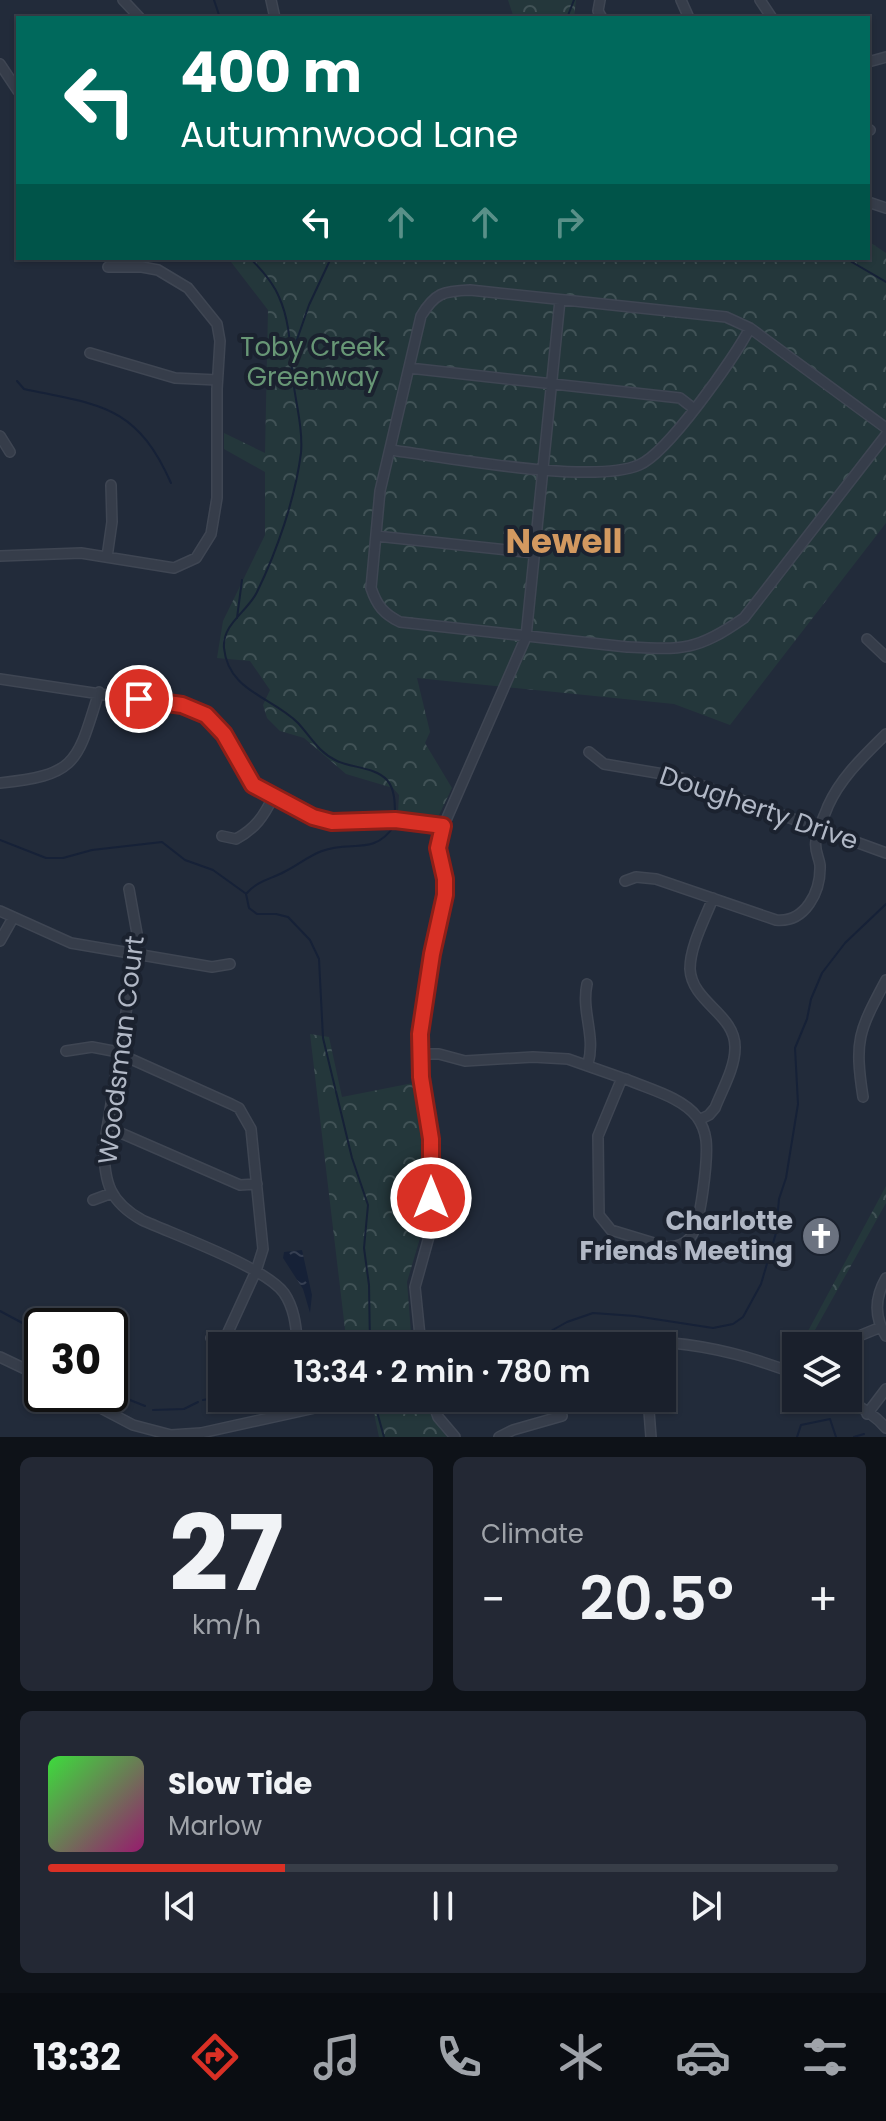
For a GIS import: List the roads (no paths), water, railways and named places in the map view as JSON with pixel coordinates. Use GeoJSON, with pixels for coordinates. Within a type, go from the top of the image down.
{"type":"FeatureCollection","features":[{"type":"Feature","properties":{"kind":"street"},"geometry":{"type":"LineString","coordinates":[[123,0],[138,16]]}},
{"type":"Feature","properties":{"kind":"street"},"geometry":{"type":"LineString","coordinates":[[0,64],[16,88]]}},
{"type":"Feature","properties":{"kind":"street"},"geometry":{"type":"LineString","coordinates":[[0,556],[62,553],[174,568],[196,558],[215,524],[220,333],[213,317],[179,281],[158,270],[108,267]]}},
{"type":"Feature","properties":{"kind":"street"},"geometry":{"type":"LineString","coordinates":[[886,428],[750,328],[726,317],[470,290],[446,291],[430,300],[421,316],[380,491],[371,588],[385,614],[400,622],[663,649],[694,647],[744,618],[886,435]]}},
{"type":"Feature","properties":{"kind":"street"},"geometry":{"type":"LineString","coordinates":[[420,1332],[415,1287],[430,1233],[431,1191],[431,1139],[420,1054],[422,1008],[445,895],[438,848],[443,826],[526,637],[560,300]]}},
{"type":"Feature","properties":{"kind":"street"},"geometry":{"type":"LineString","coordinates":[[390,450],[543,469],[619,472],[642,464],[661,450],[735,354],[750,328]]}},
{"type":"Feature","properties":{"kind":"street"},"geometry":{"type":"LineString","coordinates":[[90,353],[175,378],[217,380]]}},
{"type":"Feature","properties":{"kind":"street"},"geometry":{"type":"LineString","coordinates":[[409,368],[680,398],[693,408]]}},
{"type":"Feature","properties":{"kind":"street"},"geometry":{"type":"LineString","coordinates":[[0,436],[10,452]]}},
{"type":"Feature","properties":{"kind":"street"},"geometry":{"type":"LineString","coordinates":[[107,557],[112,522],[111,485]]}},
{"type":"Feature","properties":{"kind":"street"},"geometry":{"type":"LineString","coordinates":[[376,536],[535,553]]}},
{"type":"Feature","properties":{"kind":"street"},"geometry":{"type":"LineString","coordinates":[[867,639],[886,657]]}},
{"type":"Feature","properties":{"kind":"street"},"geometry":{"type":"LineString","coordinates":[[0,679],[182,705],[206,715],[224,734],[253,785],[313,817],[332,822],[395,820],[443,826]]}},
{"type":"Feature","properties":{"kind":"street"},"geometry":{"type":"LineString","coordinates":[[0,783],[48,776],[69,764],[83,743],[99,692]]}},
{"type":"Feature","properties":{"kind":"street"},"geometry":{"type":"LineString","coordinates":[[625,881],[643,876],[776,920],[800,916],[808,907],[819,876],[815,843],[841,782],[886,734]]}},
{"type":"Feature","properties":{"kind":"street","name":"Dougherty Drive"},"geometry":{"type":"LineString","coordinates":[[589,752],[604,764],[675,776],[886,853]]}},
{"type":"Feature","properties":{"kind":"street"},"geometry":{"type":"LineString","coordinates":[[222,836],[236,839],[252,829],[273,797]]}},
{"type":"Feature","properties":{"kind":"street","name":"Woodsman Court"},"geometry":{"type":"LineString","coordinates":[[129,889],[137,931],[136,954],[107,1127],[104,1168],[112,1193],[127,1212],[274,1282],[290,1303],[295,1332]]}},
{"type":"Feature","properties":{"kind":"street"},"geometry":{"type":"LineString","coordinates":[[699,1120],[715,1108],[735,1050],[734,1037],[728,1024],[699,993],[691,974],[691,958],[713,898]]}},
{"type":"Feature","properties":{"kind":"street"},"geometry":{"type":"LineString","coordinates":[[0,911],[63,941],[217,968],[230,964]]}},
{"type":"Feature","properties":{"kind":"street"},"geometry":{"type":"LineString","coordinates":[[0,941],[13,918]]}},
{"type":"Feature","properties":{"kind":"street"},"geometry":{"type":"LineString","coordinates":[[863,1097],[858,1043],[865,1018],[886,980]]}},
{"type":"Feature","properties":{"kind":"street"},"geometry":{"type":"LineString","coordinates":[[587,984],[585,1000],[592,1044],[588,1064]]}},
{"type":"Feature","properties":{"kind":"street"},"geometry":{"type":"LineString","coordinates":[[66,1051],[92,1047],[121,1054],[239,1108],[251,1129],[263,1242],[256,1271],[231,1332]]}},
{"type":"Feature","properties":{"kind":"street"},"geometry":{"type":"LineString","coordinates":[[420,1054],[439,1054],[465,1061],[551,1057],[588,1064],[622,1078],[682,1104],[699,1120],[706,1144],[696,1225],[689,1239],[681,1245],[667,1247],[611,1230],[601,1219],[598,1209],[598,1142],[622,1078]]}},
{"type":"Feature","properties":{"kind":"street"},"geometry":{"type":"LineString","coordinates":[[107,1127],[240,1185],[257,1184]]}},
{"type":"Feature","properties":{"kind":"street"},"geometry":{"type":"LineString","coordinates":[[93,1200],[112,1193]]}},
{"type":"Feature","properties":{"kind":"street"},"geometry":{"type":"LineString","coordinates":[[862,1335],[883,1331],[877,1301],[886,1278]]}},
{"type":"Feature","properties":{"kind":"street"},"geometry":{"type":"LineString","coordinates":[[676,1346],[722,1350],[782,1369]]}},
{"type":"Feature","properties":{"kind":"street"},"geometry":{"type":"LineString","coordinates":[[0,1357],[24,1368]]}},
{"type":"Feature","properties":{"kind":"street"},"geometry":{"type":"LineString","coordinates":[[867,1414],[886,1389]]}},
{"type":"Feature","properties":{"kind":"street"},"geometry":{"type":"LineString","coordinates":[[862,1410],[872,1414],[886,1428]]}},
{"type":"Feature","properties":{"kind":"street"},"geometry":{"type":"LineString","coordinates":[[108,1412],[152,1432],[171,1435],[199,1435],[295,1412]]}},
{"type":"Feature","properties":{"kind":"street"},"geometry":{"type":"LineString","coordinates":[[436,1412],[455,1437]]}},
{"type":"Feature","properties":{"kind":"street"},"geometry":{"type":"LineString","coordinates":[[649,1412],[651,1437]]}},
{"type":"Feature","properties":{"kind":"street"},"geometry":{"type":"LineString","coordinates":[[867,1414],[868,1419],[886,1437]]}},
{"type":"Feature","properties":{"kind":"street"},"geometry":{"type":"LineString","coordinates":[[499,1437],[562,1416]]}},
{"type":"Feature","properties":{"kind":"water"},"geometry":{"type":"Polygon","coordinates":[[[302,1250],[312,1295],[310,1313],[303,1289],[283,1258],[284,1252],[302,1250]]]}},
{"type":"Feature","properties":{"kind":"waterway"},"geometry":{"type":"LineString","coordinates":[[214,0],[219,16]]}},
{"type":"Feature","properties":{"kind":"waterway"},"geometry":{"type":"LineString","coordinates":[[568,16],[574,0]]}},
{"type":"Feature","properties":{"kind":"waterway"},"geometry":{"type":"LineString","coordinates":[[252,260],[273,286],[286,317],[301,453],[290,506],[271,559],[253,599],[236,618],[224,639],[227,663],[242,684],[288,714],[325,753],[337,761],[363,768],[387,780],[393,792],[395,815]]}},
{"type":"Feature","properties":{"kind":"waterway"},"geometry":{"type":"LineString","coordinates":[[291,357],[309,305],[330,260]]}},
{"type":"Feature","properties":{"kind":"waterway"},"geometry":{"type":"LineString","coordinates":[[848,260],[886,282]]}},
{"type":"Feature","properties":{"kind":"waterway"},"geometry":{"type":"LineString","coordinates":[[17,381],[24,389],[94,405],[129,423],[144,437],[171,483]]}},
{"type":"Feature","properties":{"kind":"waterway"},"geometry":{"type":"LineString","coordinates":[[237,618],[242,580]]}},
{"type":"Feature","properties":{"kind":"waterway"},"geometry":{"type":"LineString","coordinates":[[247,893],[317,853],[370,844],[394,826]]}},
{"type":"Feature","properties":{"kind":"waterway"},"geometry":{"type":"LineString","coordinates":[[0,840],[46,858],[162,842],[185,860],[213,870],[245,893]]}},
{"type":"Feature","properties":{"kind":"waterway"},"geometry":{"type":"LineString","coordinates":[[246,894],[249,908],[257,914],[288,917],[310,940],[319,959],[323,1038],[352,1158],[368,1205],[364,1248],[369,1285],[370,1332]]}},
{"type":"Feature","properties":{"kind":"waterway"},"geometry":{"type":"LineString","coordinates":[[549,1332],[593,1313],[713,1328],[733,1324],[743,1317],[761,1284],[776,1233],[779,1199],[786,1178],[798,1104],[795,1048],[807,1019],[811,999],[822,973],[845,943],[886,904]]}},
{"type":"Feature","properties":{"kind":"waterway"},"geometry":{"type":"LineString","coordinates":[[0,1311],[24,1324]]}},
{"type":"Feature","properties":{"kind":"waterway"},"geometry":{"type":"LineString","coordinates":[[128,1398],[145,1406]]}},
{"type":"Feature","properties":{"kind":"waterway"},"geometry":{"type":"LineString","coordinates":[[203,1400],[208,1399]]}},
{"type":"Feature","properties":{"kind":"waterway"},"geometry":{"type":"LineString","coordinates":[[153,1410],[184,1409],[198,1402]]}},
{"type":"Feature","properties":{"kind":"waterway"},"geometry":{"type":"LineString","coordinates":[[377,1412],[384,1437]]}},
{"type":"Feature","properties":{"kind":"waterway"},"geometry":{"type":"LineString","coordinates":[[797,1437],[801,1425],[830,1419],[836,1437]]}},
{"type":"Feature","properties":{"kind":"waterway"},"geometry":{"type":"LineString","coordinates":[[854,1437],[864,1434]]}},
{"type":"Feature","properties":{"kind":"place","name":"Charlotte Friends Meeting"},"geometry":{"type":"Point","coordinates":[821,1236]}},
{"type":"Feature","properties":{"kind":"district","name":"Newell"},"geometry":{"type":"Point","coordinates":[564,541]}},
{"type":"Feature","properties":{"kind":"park label","name":"Toby Creek Greenway"},"geometry":{"type":"Point","coordinates":[313,362]}}]}
